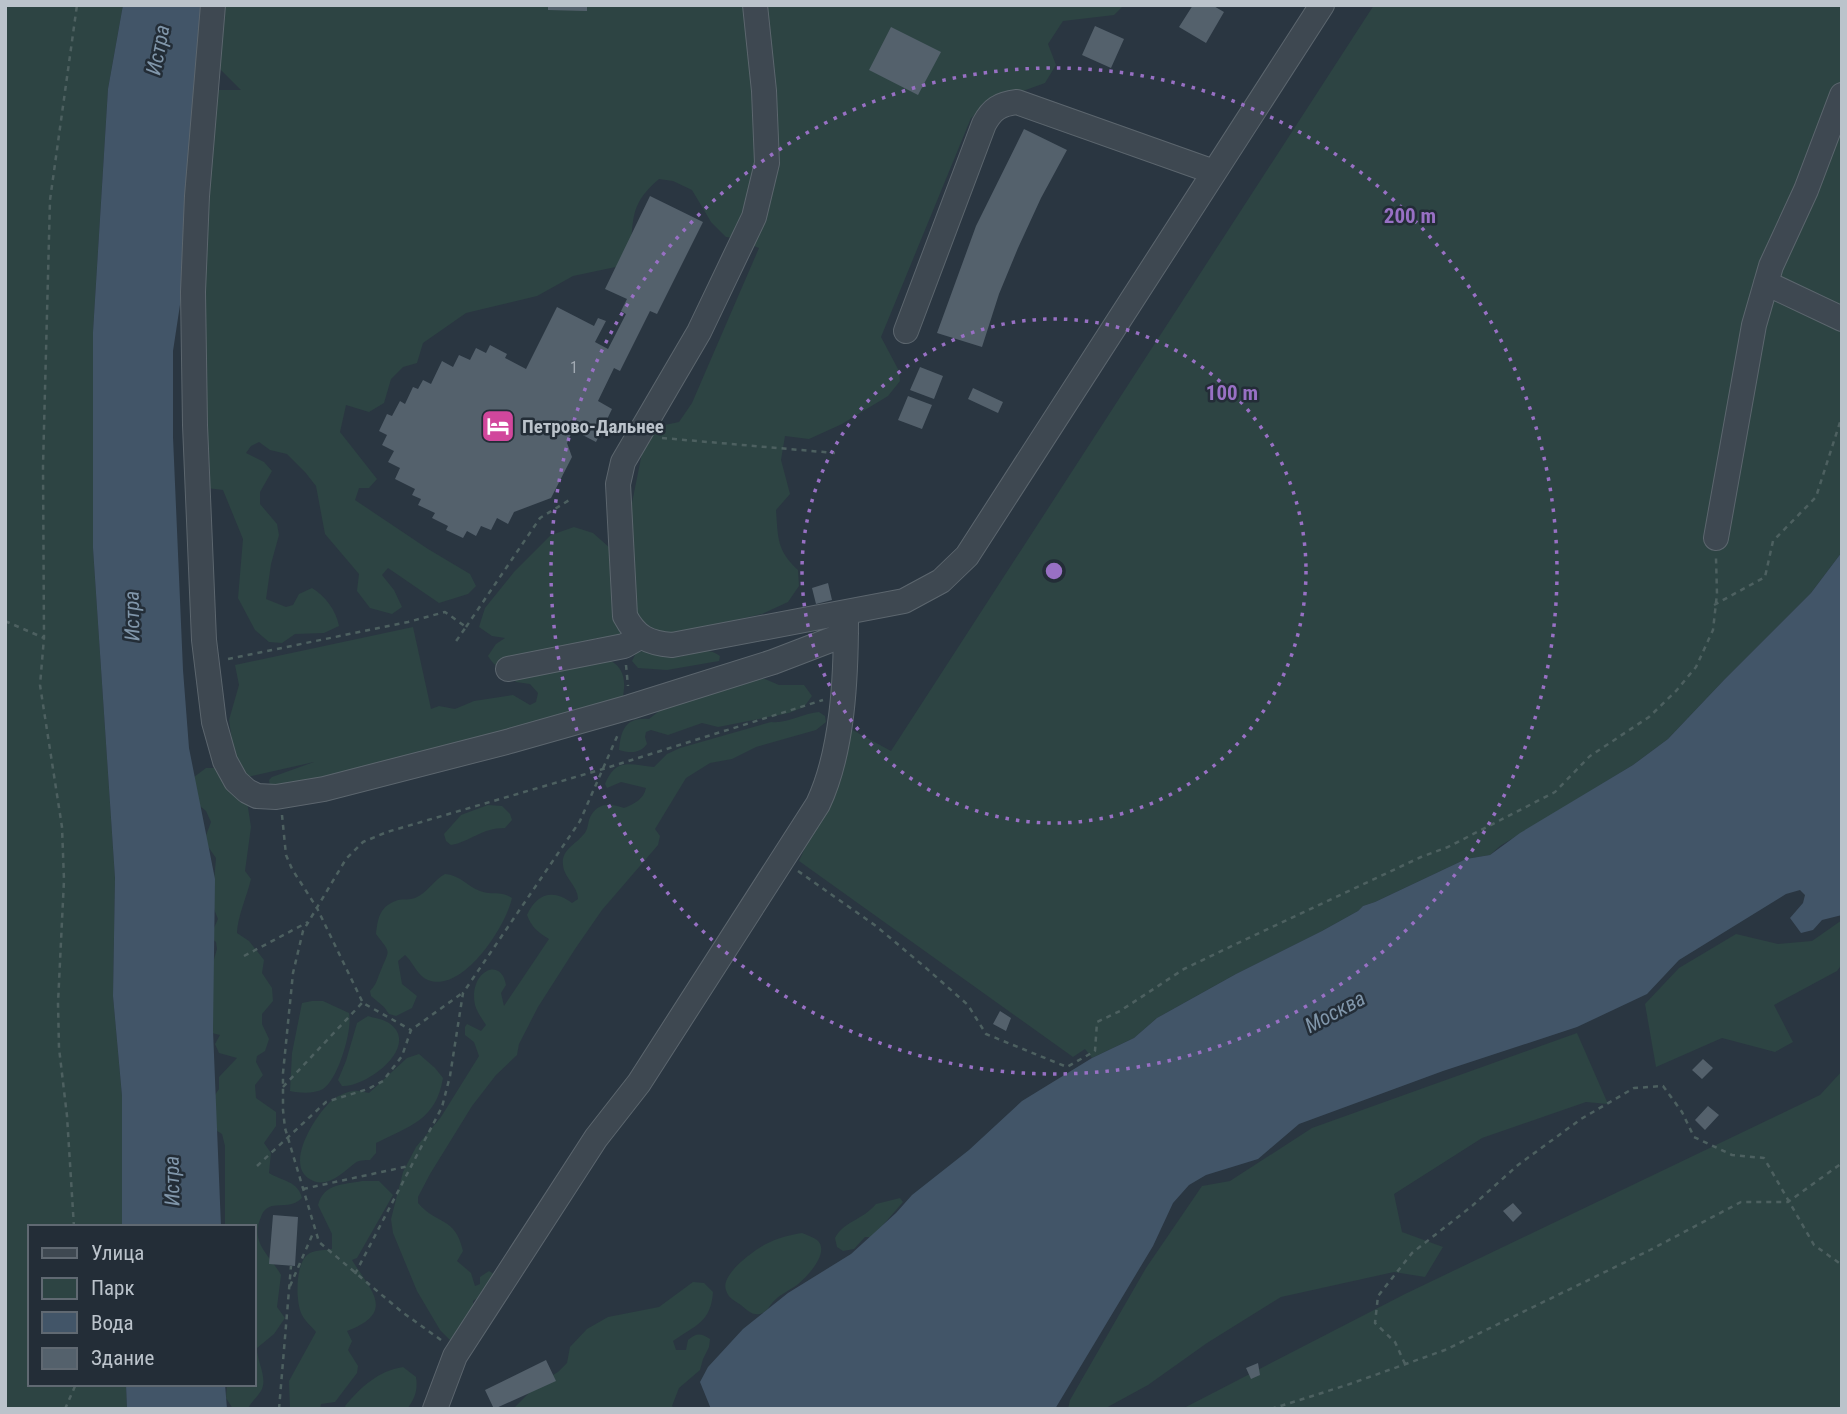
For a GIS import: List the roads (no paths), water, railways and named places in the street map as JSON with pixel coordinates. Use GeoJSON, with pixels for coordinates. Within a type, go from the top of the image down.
{"type":"FeatureCollection","features":[{"type":"Feature","properties":{"kind":"street"},"geometry":{"type":"LineString","coordinates":[[213,5],[197,196],[193,292],[195,425],[207,663],[214,722],[226,761],[236,781],[257,796],[287,795],[324,789],[510,741],[773,663],[846,623],[904,601],[942,581],[967,556],[1321,5]]}},
{"type":"Feature","properties":{"kind":"street"},"geometry":{"type":"LineString","coordinates":[[632,642],[632,630],[625,616],[618,484],[623,463],[699,332],[754,217],[767,163],[765,91],[755,5]]}},
{"type":"Feature","properties":{"kind":"street"},"geometry":{"type":"LineString","coordinates":[[1716,538],[1754,325],[1770,266],[1806,191],[1842,95]]}},
{"type":"Feature","properties":{"kind":"street"},"geometry":{"type":"LineString","coordinates":[[906,331],[984,124],[990,112],[1003,104],[1017,102],[1214,172]]}},
{"type":"Feature","properties":{"kind":"street"},"geometry":{"type":"LineString","coordinates":[[1766,283],[1842,319]]}},
{"type":"Feature","properties":{"kind":"street"},"geometry":{"type":"LineString","coordinates":[[508,669],[632,642],[672,645],[846,623]]}},
{"type":"Feature","properties":{"kind":"street"},"geometry":{"type":"LineString","coordinates":[[435,1409],[458,1352],[596,1138],[639,1083],[818,804],[827,785],[845,693],[846,623]]}},
{"type":"Feature","properties":{"kind":"water","name":"Истра"},"geometry":{"type":"Polygon","coordinates":[[[123,5],[203,5],[183,285],[173,351],[173,437],[189,748],[215,879],[213,1030],[221,1225],[122,1225],[122,1096],[113,996],[115,878],[93,548],[93,332],[108,89],[123,5]]]}},
{"type":"Feature","properties":{"kind":"water","name":"Москва"},"geometry":{"type":"Polygon","coordinates":[[[1842,552],[1842,915],[1822,920],[1813,930],[1801,933],[1790,918],[1803,903],[1805,895],[1800,890],[1786,894],[1679,960],[1647,994],[1577,1027],[1443,1071],[1299,1124],[1258,1159],[1206,1175],[1189,1185],[1173,1203],[1153,1246],[1055,1409],[711,1409],[700,1382],[708,1367],[743,1329],[788,1293],[851,1254],[912,1195],[969,1150],[1022,1101],[1092,1058],[1134,1038],[1157,1018],[1322,931],[1363,906],[1466,859],[1490,855],[1520,833],[1633,765],[1668,739],[1811,593],[1842,552]]]}},
{"type":"Feature","properties":{"kind":"water"},"geometry":{"type":"Polygon","coordinates":[[[126,1386],[225,1386],[227,1409],[127,1409],[126,1386]]]}},
{"type":"Feature","properties":{"kind":"place","name":"Петрово-Дальнее"},"geometry":{"type":"Point","coordinates":[498,426]}}]}
